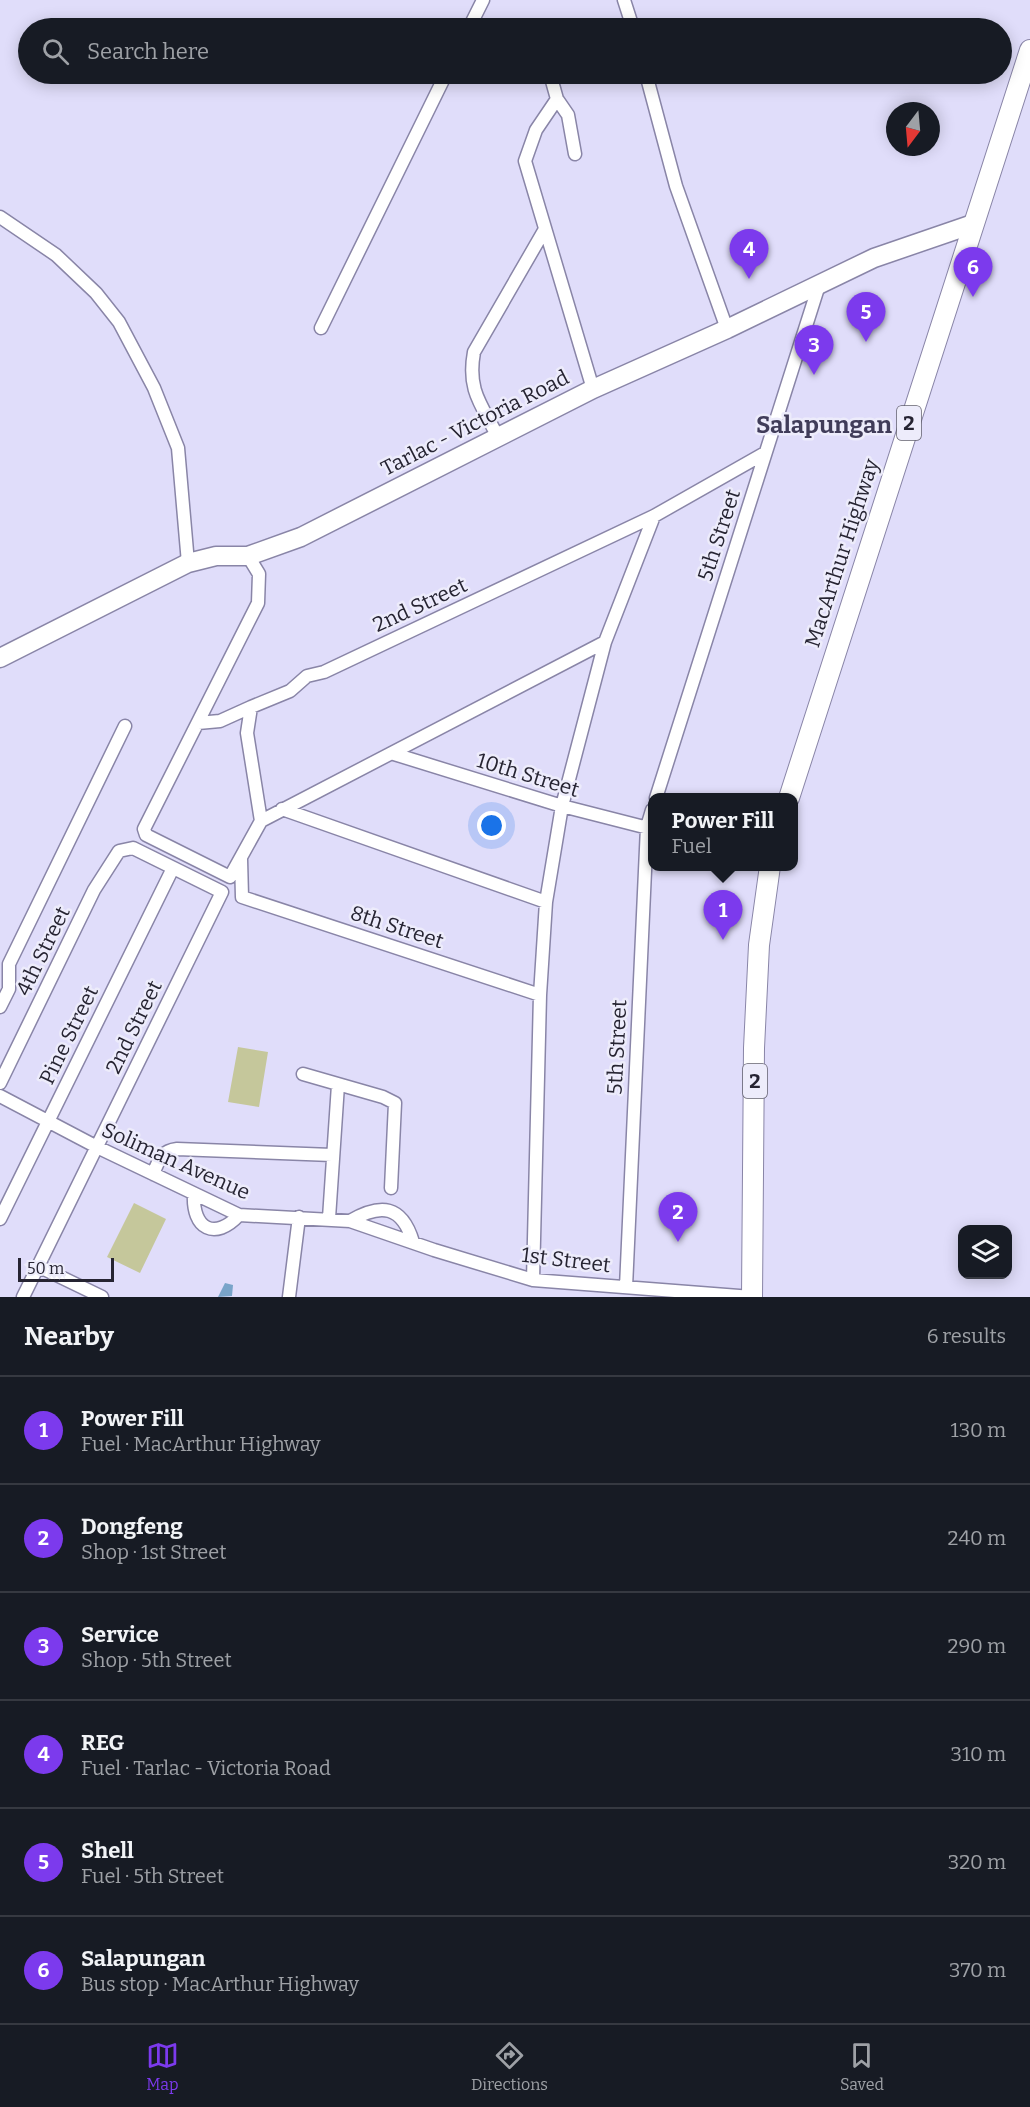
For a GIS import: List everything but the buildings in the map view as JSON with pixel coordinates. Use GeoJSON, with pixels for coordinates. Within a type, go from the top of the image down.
{"type":"FeatureCollection","features":[{"type":"Feature","properties":{"kind":"highway","name":"MacArthur Highway"},"geometry":{"type":"LineString","coordinates":[[791,793],[1030,50]]}},
{"type":"Feature","properties":{"kind":"highway","name":"2"},"geometry":{"type":"LineString","coordinates":[[752,1297],[756,1004],[759,945],[769,871]]}},
{"type":"Feature","properties":{"kind":"main road","name":"Tarlac - Victoria Road"},"geometry":{"type":"LineString","coordinates":[[0,658],[188,563],[216,556],[248,556],[301,537],[593,389],[892,251],[973,224]]}},
{"type":"Feature","properties":{"kind":"street"},"geometry":{"type":"LineString","coordinates":[[474,18],[483,0]]}},
{"type":"Feature","properties":{"kind":"street"},"geometry":{"type":"LineString","coordinates":[[624,0],[630,18]]}},
{"type":"Feature","properties":{"kind":"street"},"geometry":{"type":"LineString","coordinates":[[321,328],[441,84]]}},
{"type":"Feature","properties":{"kind":"street"},"geometry":{"type":"LineString","coordinates":[[553,84],[558,99],[568,115],[575,154]]}},
{"type":"Feature","properties":{"kind":"street"},"geometry":{"type":"LineString","coordinates":[[649,84],[676,186],[727,329]]}},
{"type":"Feature","properties":{"kind":"street"},"geometry":{"type":"LineString","coordinates":[[558,99],[536,130],[525,161],[593,389]]}},
{"type":"Feature","properties":{"kind":"street"},"geometry":{"type":"LineString","coordinates":[[0,217],[56,255],[96,293],[118,322],[154,388],[178,448],[188,563]]}},
{"type":"Feature","properties":{"kind":"street"},"geometry":{"type":"LineString","coordinates":[[498,437],[472,385],[474,352],[545,229]]}},
{"type":"Feature","properties":{"kind":"street","name":"5th Street"},"geometry":{"type":"LineString","coordinates":[[659,793],[819,285]]}},
{"type":"Feature","properties":{"kind":"street","name":"2nd Street"},"geometry":{"type":"LineString","coordinates":[[198,723],[220,721],[290,691],[307,676],[324,672],[654,516],[765,453]]}},
{"type":"Feature","properties":{"kind":"street"},"geometry":{"type":"LineString","coordinates":[[533,1280],[540,995],[546,902],[562,806],[605,642],[654,516]]}},
{"type":"Feature","properties":{"kind":"street"},"geometry":{"type":"LineString","coordinates":[[248,556],[259,574],[258,603],[144,829],[146,835],[230,877],[261,821],[282,808],[394,754],[605,642]]}},
{"type":"Feature","properties":{"kind":"street"},"geometry":{"type":"LineString","coordinates":[[251,708],[247,733],[261,821]]}},
{"type":"Feature","properties":{"kind":"street"},"geometry":{"type":"LineString","coordinates":[[0,1007],[9,989],[9,964],[125,726]]}},
{"type":"Feature","properties":{"kind":"street","name":"10th Street"},"geometry":{"type":"LineString","coordinates":[[394,754],[562,806],[648,828]]}},
{"type":"Feature","properties":{"kind":"street"},"geometry":{"type":"LineString","coordinates":[[282,808],[546,902]]}},
{"type":"Feature","properties":{"kind":"street","name":"4th Street"},"geometry":{"type":"LineString","coordinates":[[0,1083],[94,890],[119,851],[133,848],[173,868]]}},
{"type":"Feature","properties":{"kind":"street","name":"8th Street"},"geometry":{"type":"LineString","coordinates":[[241,857],[242,897],[540,995]]}},
{"type":"Feature","properties":{"kind":"street","name":"5th Street"},"geometry":{"type":"LineString","coordinates":[[626,1287],[648,866]]}},
{"type":"Feature","properties":{"kind":"street","name":"2nd Street"},"geometry":{"type":"LineString","coordinates":[[23,1297],[222,892],[173,868]]}},
{"type":"Feature","properties":{"kind":"street","name":"Pine Street"},"geometry":{"type":"LineString","coordinates":[[0,1219],[173,868]]}},
{"type":"Feature","properties":{"kind":"street"},"geometry":{"type":"LineString","coordinates":[[303,1074],[383,1097],[395,1103],[391,1188]]}},
{"type":"Feature","properties":{"kind":"street"},"geometry":{"type":"LineString","coordinates":[[329,1218],[338,1084]]}},
{"type":"Feature","properties":{"kind":"street","name":"Soliman Avenue"},"geometry":{"type":"LineString","coordinates":[[0,1096],[97,1148],[239,1215],[329,1218],[350,1221],[382,1231]]}},
{"type":"Feature","properties":{"kind":"street"},"geometry":{"type":"LineString","coordinates":[[153,1174],[161,1155],[168,1150],[177,1149],[332,1155]]}},
{"type":"Feature","properties":{"kind":"street"},"geometry":{"type":"LineString","coordinates":[[194,1194],[194,1211],[203,1225],[215,1230],[228,1227],[239,1215]]}},
{"type":"Feature","properties":{"kind":"street"},"geometry":{"type":"LineString","coordinates":[[350,1221],[376,1209],[389,1211],[401,1217],[409,1227],[413,1242]]}},
{"type":"Feature","properties":{"kind":"street"},"geometry":{"type":"LineString","coordinates":[[289,1297],[299,1216]]}},
{"type":"Feature","properties":{"kind":"street","name":"1st Street"},"geometry":{"type":"LineString","coordinates":[[382,1231],[533,1280],[752,1297]]}},
{"type":"Feature","properties":{"kind":"street"},"geometry":{"type":"LineString","coordinates":[[38,1266],[88,1294],[102,1297]]}},
{"type":"Feature","properties":{"kind":"green space"},"geometry":{"type":"Polygon","coordinates":[[[238,1047],[268,1052],[259,1107],[228,1102],[238,1047]]]}},
{"type":"Feature","properties":{"kind":"green space"},"geometry":{"type":"Polygon","coordinates":[[[134,1203],[166,1219],[140,1273],[107,1257],[134,1203]]]}},
{"type":"Feature","properties":{"kind":"water"},"geometry":{"type":"Polygon","coordinates":[[[225,1283],[233,1285],[232,1296],[218,1297],[225,1283]]]}},
{"type":"Feature","properties":{"kind":"place","name":"REG"},"geometry":{"type":"Point","coordinates":[749,279]}},
{"type":"Feature","properties":{"kind":"place","name":"Salapungan"},"geometry":{"type":"Point","coordinates":[973,297]}},
{"type":"Feature","properties":{"kind":"place","name":"Shell"},"geometry":{"type":"Point","coordinates":[866,342]}},
{"type":"Feature","properties":{"kind":"place","name":"Service"},"geometry":{"type":"Point","coordinates":[814,375]}},
{"type":"Feature","properties":{"kind":"place","name":"Power Fill"},"geometry":{"type":"Point","coordinates":[723,940]}},
{"type":"Feature","properties":{"kind":"place","name":"Dongfeng"},"geometry":{"type":"Point","coordinates":[678,1242]}},
{"type":"Feature","properties":{"kind":"district","name":"Salapungan"},"geometry":{"type":"Point","coordinates":[824,425]}}]}
